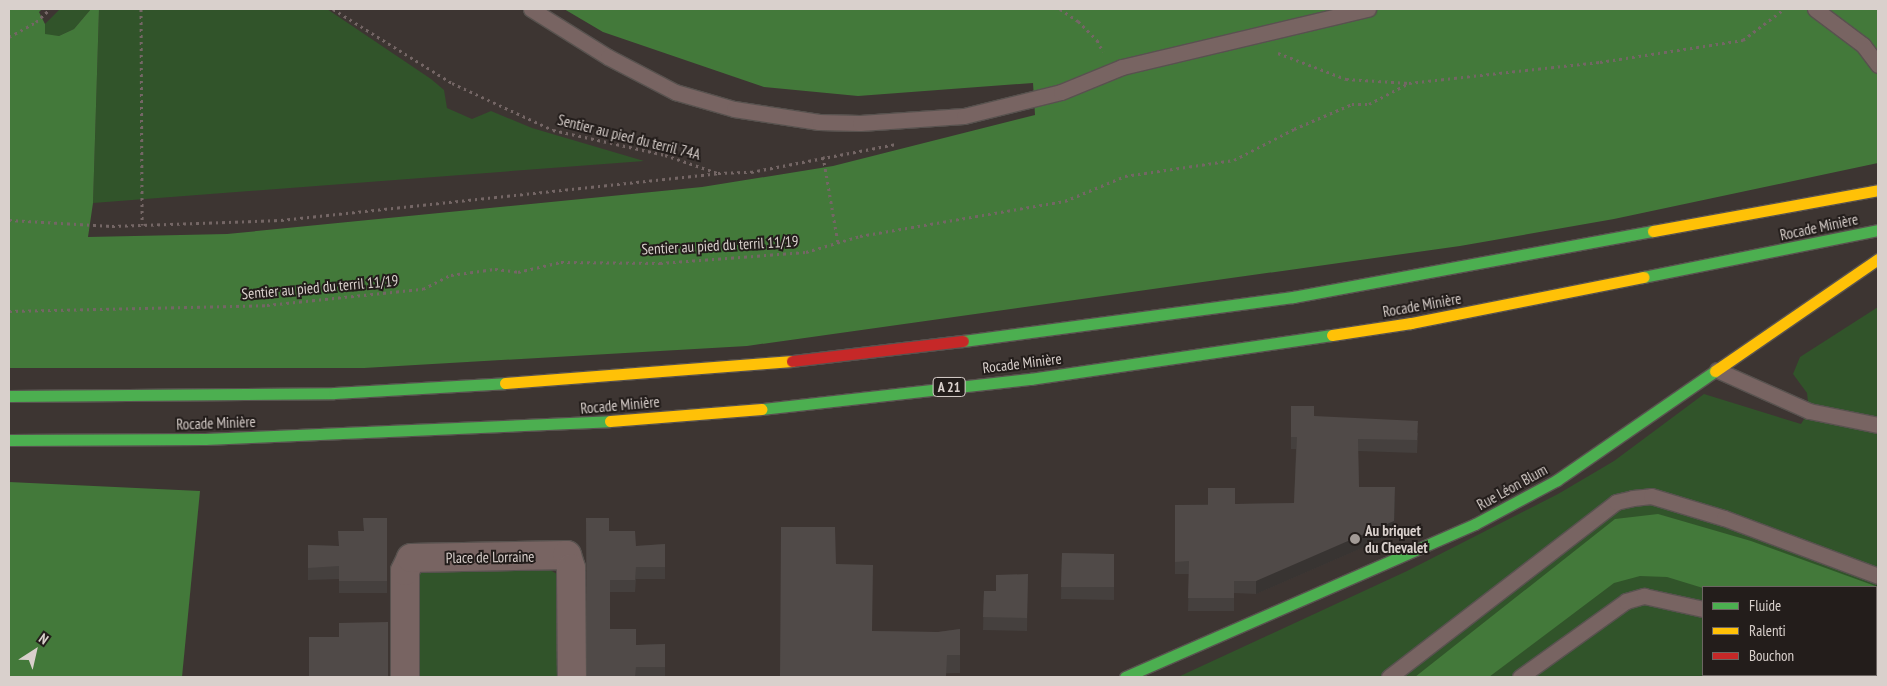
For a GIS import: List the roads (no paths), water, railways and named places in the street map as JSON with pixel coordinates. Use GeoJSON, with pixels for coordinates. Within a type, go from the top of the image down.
{"type":"FeatureCollection","features":[{"type":"Feature","properties":{"kind":"main road","name":"Rocade Minière"},"geometry":{"type":"LineString","coordinates":[[9,396],[334,393],[643,374],[847,356],[1293,297],[1878,190]]}},
{"type":"Feature","properties":{"kind":"main road","name":"Rocade Minière"},"geometry":{"type":"LineString","coordinates":[[9,440],[206,439],[548,426],[803,406],[924,389],[1030,379],[1411,323],[1878,230]]}},
{"type":"Feature","properties":{"kind":"main road","name":"Rue Léon Blum"},"geometry":{"type":"LineString","coordinates":[[1125,677],[1475,524],[1557,480],[1878,259]]}},
{"type":"Feature","properties":{"kind":"street","name":"Place de Lorraine"},"geometry":{"type":"LineString","coordinates":[[405,677],[405,571],[411,558],[567,555],[571,568],[572,677]]}},
{"type":"Feature","properties":{"kind":"lane"},"geometry":{"type":"LineString","coordinates":[[531,9],[608,57],[675,92],[734,109],[818,122],[964,116],[1061,92],[1112,70],[1368,9]]}},
{"type":"Feature","properties":{"kind":"lane"},"geometry":{"type":"LineString","coordinates":[[1815,9],[1863,45],[1878,65]]}},
{"type":"Feature","properties":{"kind":"lane"},"geometry":{"type":"LineString","coordinates":[[1717,370],[1809,411],[1878,425]]}},
{"type":"Feature","properties":{"kind":"lane"},"geometry":{"type":"LineString","coordinates":[[1388,677],[1616,502],[1633,498],[1651,496],[1724,518],[1878,576]]}},
{"type":"Feature","properties":{"kind":"lane"},"geometry":{"type":"LineString","coordinates":[[1520,677],[1626,601],[1644,596],[1702,609]]}},
{"type":"Feature","properties":{"kind":"place","name":"Au briquet du Chevalet"},"geometry":{"type":"Point","coordinates":[1355,539]}}]}
